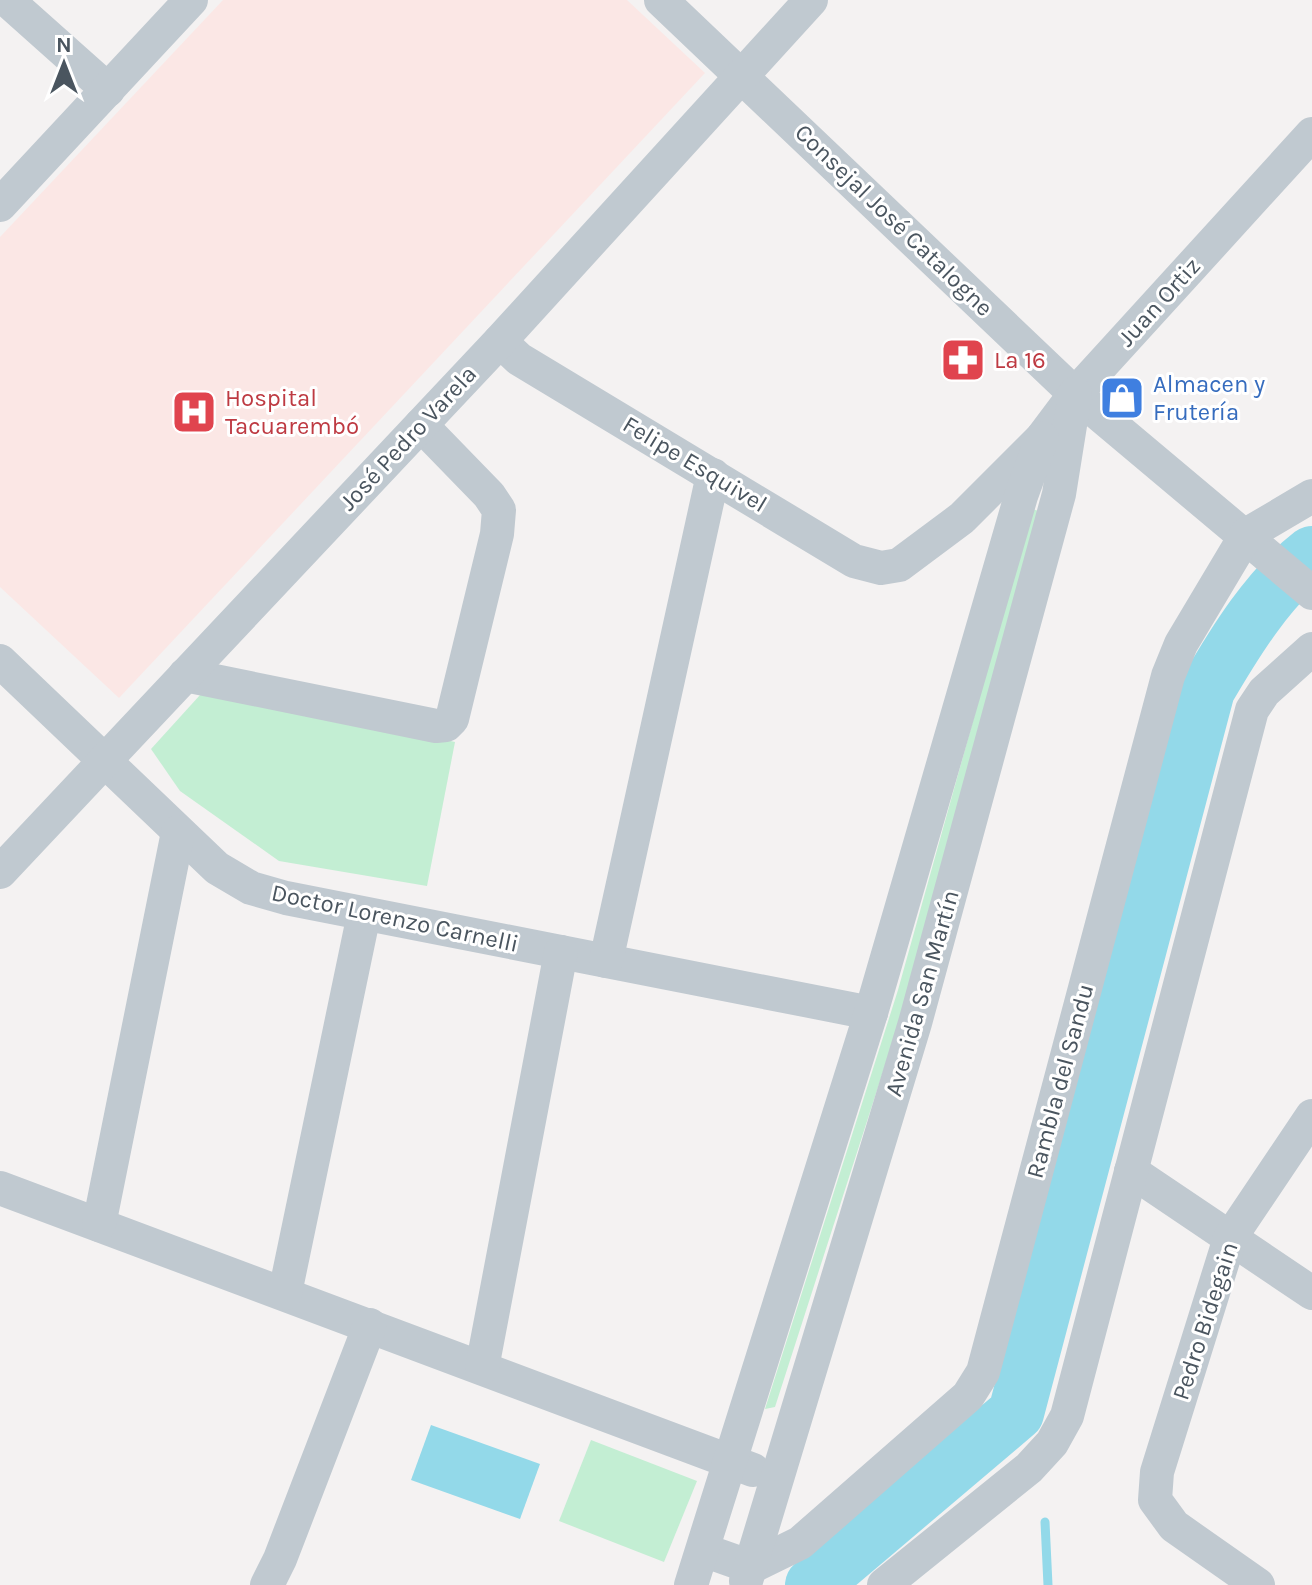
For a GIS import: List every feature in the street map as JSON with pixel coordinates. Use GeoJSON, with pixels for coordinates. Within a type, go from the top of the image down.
{"type":"FeatureCollection","features":[{"type":"Feature","properties":{"kind":"street"},"geometry":{"type":"LineString","coordinates":[[7,0],[108,90]]}},
{"type":"Feature","properties":{"kind":"street"},"geometry":{"type":"LineString","coordinates":[[0,205],[191,0]]}},
{"type":"Feature","properties":{"kind":"street","name":"Consejal José Catalogne"},"geometry":{"type":"LineString","coordinates":[[661,0],[1075,394],[1312,593]]}},
{"type":"Feature","properties":{"kind":"street","name":"José Pedro Varela"},"geometry":{"type":"LineString","coordinates":[[0,872],[500,341],[811,0]]}},
{"type":"Feature","properties":{"kind":"street","name":"Juan Ortiz"},"geometry":{"type":"LineString","coordinates":[[899,565],[962,518],[1042,438],[1075,394],[1312,134]]}},
{"type":"Feature","properties":{"kind":"street","name":"Felipe Esquivel"},"geometry":{"type":"LineString","coordinates":[[500,341],[519,359],[854,561],[881,568],[899,565]]}},
{"type":"Feature","properties":{"kind":"street","name":"Avenida San Martín"},"geometry":{"type":"LineString","coordinates":[[747,1576],[915,1023],[1059,494],[1075,394]]}},
{"type":"Feature","properties":{"kind":"street"},"geometry":{"type":"LineString","coordinates":[[185,675],[436,726],[446,725],[452,719],[497,534],[499,510],[489,495],[421,425]]}},
{"type":"Feature","properties":{"kind":"street","name":"Avenida San Martín"},"geometry":{"type":"LineString","coordinates":[[691,1585],[871,1013],[1021,496],[1042,438]]}},
{"type":"Feature","properties":{"kind":"street"},"geometry":{"type":"LineString","coordinates":[[606,961],[713,475]]}},
{"type":"Feature","properties":{"kind":"street","name":"Rambla del Sandu"},"geometry":{"type":"LineString","coordinates":[[747,1576],[800,1543],[968,1396],[983,1372],[1168,676],[1181,644],[1253,542],[1312,496]]}},
{"type":"Feature","properties":{"kind":"street"},"geometry":{"type":"LineString","coordinates":[[884,1585],[1029,1468],[1052,1443],[1067,1416],[1252,710],[1264,692],[1312,649]]}},
{"type":"Feature","properties":{"kind":"street","name":"Doctor Lorenzo Carnelli"},"geometry":{"type":"LineString","coordinates":[[0,661],[217,868],[251,888],[364,914],[871,1013]]}},
{"type":"Feature","properties":{"kind":"street"},"geometry":{"type":"LineString","coordinates":[[99,1225],[178,832]]}},
{"type":"Feature","properties":{"kind":"street"},"geometry":{"type":"LineString","coordinates":[[285,1293],[364,914]]}},
{"type":"Feature","properties":{"kind":"street"},"geometry":{"type":"LineString","coordinates":[[482,1368],[561,952]]}},
{"type":"Feature","properties":{"kind":"street","name":"Pedro Bidegain"},"geometry":{"type":"LineString","coordinates":[[1258,1585],[1174,1526],[1155,1500],[1157,1472],[1230,1238],[1312,1116]]}},
{"type":"Feature","properties":{"kind":"street"},"geometry":{"type":"LineString","coordinates":[[1131,1171],[1312,1293]]}},
{"type":"Feature","properties":{"kind":"street"},"geometry":{"type":"LineString","coordinates":[[0,1188],[778,1479]]}},
{"type":"Feature","properties":{"kind":"street"},"geometry":{"type":"LineString","coordinates":[[267,1585],[280,1559],[370,1325]]}},
{"type":"Feature","properties":{"kind":"street"},"geometry":{"type":"LineString","coordinates":[[703,1550],[747,1576]]}},
{"type":"Feature","properties":{"kind":"shaded area","name":"Hospital Tacuarembó"},"geometry":{"type":"Polygon","coordinates":[[[223,0],[627,0],[705,73],[119,698],[0,587],[0,237],[223,0]]]}},
{"type":"Feature","properties":{"kind":"green space"},"geometry":{"type":"Polygon","coordinates":[[[1032,509],[1039,511],[908,994],[775,1407],[765,1409],[898,990],[1032,509]]]}},
{"type":"Feature","properties":{"kind":"green space"},"geometry":{"type":"Polygon","coordinates":[[[210,684],[455,742],[427,886],[279,861],[180,791],[151,749],[210,684]]]}},
{"type":"Feature","properties":{"kind":"green space"},"geometry":{"type":"Polygon","coordinates":[[[591,1440],[697,1481],[664,1562],[559,1521],[591,1440]]]}},
{"type":"Feature","properties":{"kind":"water"},"geometry":{"type":"Polygon","coordinates":[[[431,1425],[540,1464],[520,1519],[411,1480],[431,1425]]]}},
{"type":"Feature","properties":{"kind":"waterway"},"geometry":{"type":"LineString","coordinates":[[813,1585],[1016,1413],[1207,690],[1267,599],[1312,554]]}},
{"type":"Feature","properties":{"kind":"waterway"},"geometry":{"type":"LineString","coordinates":[[1045,1522],[1048,1585]]}},
{"type":"Feature","properties":{"kind":"place","name":"La 16"},"geometry":{"type":"Point","coordinates":[963,360]}},
{"type":"Feature","properties":{"kind":"place","name":"Almacen y Frutería"},"geometry":{"type":"Point","coordinates":[1122,398]}},
{"type":"Feature","properties":{"kind":"place","name":"Hospital Tacuarembó"},"geometry":{"type":"Point","coordinates":[194,412]}}]}
